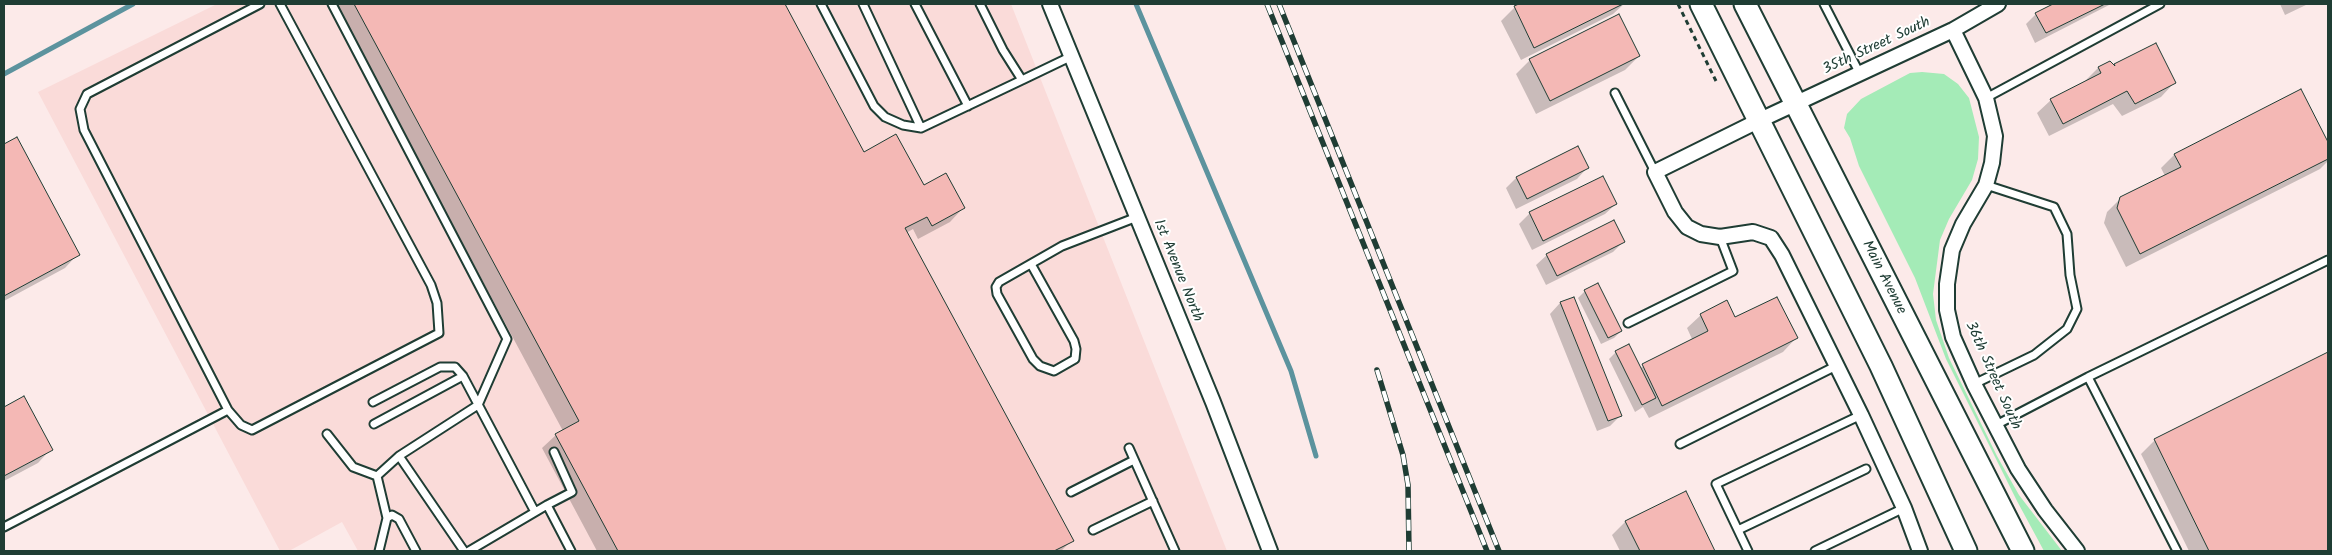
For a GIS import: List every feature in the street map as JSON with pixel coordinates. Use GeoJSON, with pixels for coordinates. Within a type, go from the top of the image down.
{"type":"FeatureCollection","features":[{"type":"Feature","properties":{"kind":"main road"},"geometry":{"type":"LineString","coordinates":[[1701,4],[1881,366],[1966,551]]}},
{"type":"Feature","properties":{"kind":"main road","name":"Main Avenue"},"geometry":{"type":"LineString","coordinates":[[1745,4],[2023,551]]}},
{"type":"Feature","properties":{"kind":"street","name":"1st Avenue North"},"geometry":{"type":"LineString","coordinates":[[1050,4],[1213,402],[1270,551]]}},
{"type":"Feature","properties":{"kind":"street","name":"35th Street South"},"geometry":{"type":"LineString","coordinates":[[1655,172],[1758,121],[1953,30],[1998,4]]}},
{"type":"Feature","properties":{"kind":"street","name":"36th Street South"},"geometry":{"type":"LineString","coordinates":[[1953,30],[1986,98],[1995,136],[1992,163],[1986,185],[1962,224],[1952,250],[1947,284],[1947,310],[1953,337],[1974,384],[2018,469],[2045,510],[2077,551]]}},
{"type":"Feature","properties":{"kind":"street"},"geometry":{"type":"LineString","coordinates":[[1655,172],[1675,212],[1687,227],[1701,234],[1720,237],[1754,232],[1770,238],[1782,255],[1861,415],[1904,508],[1920,551]]}},
{"type":"Feature","properties":{"kind":"lane"},"geometry":{"type":"LineString","coordinates":[[260,4],[87,94],[80,109],[84,130],[228,410],[240,425],[252,430],[439,333],[437,303],[431,285],[280,4]]}},
{"type":"Feature","properties":{"kind":"lane"},"geometry":{"type":"LineString","coordinates":[[332,4],[506,339],[478,405],[399,456],[377,476]]}},
{"type":"Feature","properties":{"kind":"lane"},"geometry":{"type":"LineString","coordinates":[[821,4],[874,106],[885,117],[902,125],[921,128],[1072,56]]}},
{"type":"Feature","properties":{"kind":"lane"},"geometry":{"type":"LineString","coordinates":[[863,4],[921,128]]}},
{"type":"Feature","properties":{"kind":"lane"},"geometry":{"type":"LineString","coordinates":[[915,4],[968,106]]}},
{"type":"Feature","properties":{"kind":"lane"},"geometry":{"type":"LineString","coordinates":[[980,4],[1003,50],[1022,80]]}},
{"type":"Feature","properties":{"kind":"lane"},"geometry":{"type":"LineString","coordinates":[[1824,4],[1860,74]]}},
{"type":"Feature","properties":{"kind":"lane"},"geometry":{"type":"LineString","coordinates":[[1986,98],[2160,4]]}},
{"type":"Feature","properties":{"kind":"lane"},"geometry":{"type":"LineString","coordinates":[[1615,92],[1655,172]]}},
{"type":"Feature","properties":{"kind":"lane"},"geometry":{"type":"LineString","coordinates":[[1974,384],[2034,356],[2067,329],[2077,309],[2070,275],[2067,234],[2054,207],[1986,185]]}},
{"type":"Feature","properties":{"kind":"lane"},"geometry":{"type":"LineString","coordinates":[[1031,264],[1074,341],[1076,349],[1075,359],[1054,371],[1040,366],[1033,359],[997,294],[996,287],[999,282],[1062,246],[1137,217]]}},
{"type":"Feature","properties":{"kind":"lane"},"geometry":{"type":"LineString","coordinates":[[1628,323],[1733,271],[1720,237]]}},
{"type":"Feature","properties":{"kind":"lane"},"geometry":{"type":"LineString","coordinates":[[1996,425],[2088,377],[2328,260]]}},
{"type":"Feature","properties":{"kind":"lane"},"geometry":{"type":"LineString","coordinates":[[1680,444],[1836,366]]}},
{"type":"Feature","properties":{"kind":"lane"},"geometry":{"type":"LineString","coordinates":[[373,402],[440,367],[455,368],[463,376],[535,512]]}},
{"type":"Feature","properties":{"kind":"lane"},"geometry":{"type":"LineString","coordinates":[[374,424],[463,376]]}},
{"type":"Feature","properties":{"kind":"lane"},"geometry":{"type":"LineString","coordinates":[[2088,377],[2177,551]]}},
{"type":"Feature","properties":{"kind":"lane"},"geometry":{"type":"LineString","coordinates":[[4,527],[228,410]]}},
{"type":"Feature","properties":{"kind":"lane"},"geometry":{"type":"LineString","coordinates":[[1748,551],[1716,484],[1861,415]]}},
{"type":"Feature","properties":{"kind":"lane"},"geometry":{"type":"LineString","coordinates":[[327,434],[353,467],[377,476]]}},
{"type":"Feature","properties":{"kind":"lane"},"geometry":{"type":"LineString","coordinates":[[1129,448],[1175,551]]}},
{"type":"Feature","properties":{"kind":"lane"},"geometry":{"type":"LineString","coordinates":[[469,551],[546,505],[572,492],[554,452]]}},
{"type":"Feature","properties":{"kind":"lane"},"geometry":{"type":"LineString","coordinates":[[399,456],[464,551]]}},
{"type":"Feature","properties":{"kind":"lane"},"geometry":{"type":"LineString","coordinates":[[1071,492],[1134,460]]}},
{"type":"Feature","properties":{"kind":"lane"},"geometry":{"type":"LineString","coordinates":[[1738,530],[1866,469]]}},
{"type":"Feature","properties":{"kind":"lane"},"geometry":{"type":"LineString","coordinates":[[377,476],[388,518],[379,551]]}},
{"type":"Feature","properties":{"kind":"lane"},"geometry":{"type":"LineString","coordinates":[[1093,530],[1153,501]]}},
{"type":"Feature","properties":{"kind":"lane"},"geometry":{"type":"LineString","coordinates":[[546,505],[571,551]]}},
{"type":"Feature","properties":{"kind":"lane"},"geometry":{"type":"LineString","coordinates":[[1815,551],[1904,508]]}},
{"type":"Feature","properties":{"kind":"lane"},"geometry":{"type":"LineString","coordinates":[[388,518],[392,516],[399,520],[416,551]]}},
{"type":"Feature","properties":{"kind":"path"},"geometry":{"type":"LineString","coordinates":[[1678,4],[1716,81]]}},
{"type":"Feature","properties":{"kind":"shaded area"},"geometry":{"type":"Polygon","coordinates":[[[217,4],[1011,4],[1227,551],[358,551],[342,522],[289,551],[280,551],[38,92],[217,4]]]}},
{"type":"Feature","properties":{"kind":"green space"},"geometry":{"type":"Polygon","coordinates":[[[1910,73],[1944,74],[1958,84],[1969,98],[1979,137],[1978,159],[1972,180],[1949,219],[1940,240],[1933,294],[1936,320],[1949,358],[1997,456],[2019,495],[2062,551],[2044,551],[2017,501],[1946,359],[1915,278],[1859,166],[1850,138],[1844,128],[1847,114],[1861,99],[1910,73]]]}},
{"type":"Feature","properties":{"kind":"building"},"geometry":{"type":"Polygon","coordinates":[[[354,4],[785,4],[864,152],[896,134],[924,185],[946,173],[965,208],[932,226],[927,217],[905,228],[1074,541],[1054,551],[618,551],[555,434],[579,421],[354,4]]]}},
{"type":"Feature","properties":{"kind":"building"},"geometry":{"type":"Polygon","coordinates":[[[1519,4],[1623,4],[1534,48],[1514,6],[1519,4]]]}},
{"type":"Feature","properties":{"kind":"building"},"geometry":{"type":"Polygon","coordinates":[[[2053,4],[2105,4],[2046,33],[2035,13],[2053,4]]]}},
{"type":"Feature","properties":{"kind":"building"},"geometry":{"type":"Polygon","coordinates":[[[1619,14],[1640,56],[1550,101],[1529,59],[1619,14]]]}},
{"type":"Feature","properties":{"kind":"building"},"geometry":{"type":"Polygon","coordinates":[[[2156,43],[2176,83],[2135,104],[2127,91],[2063,124],[2050,99],[2101,73],[2098,67],[2110,61],[2115,66],[2114,64],[2156,43]]]}},
{"type":"Feature","properties":{"kind":"building"},"geometry":{"type":"Polygon","coordinates":[[[2301,89],[2328,142],[2328,159],[2140,254],[2117,208],[2120,197],[2181,167],[2174,154],[2301,89]]]}},
{"type":"Feature","properties":{"kind":"building"},"geometry":{"type":"Polygon","coordinates":[[[17,137],[80,255],[4,296],[4,144],[17,137]]]}},
{"type":"Feature","properties":{"kind":"building"},"geometry":{"type":"Polygon","coordinates":[[[1578,146],[1589,168],[1527,199],[1516,177],[1578,146]]]}},
{"type":"Feature","properties":{"kind":"building"},"geometry":{"type":"Polygon","coordinates":[[[1603,176],[1617,204],[1543,241],[1529,212],[1603,176]]]}},
{"type":"Feature","properties":{"kind":"building"},"geometry":{"type":"Polygon","coordinates":[[[1614,220],[1625,242],[1557,276],[1546,254],[1614,220]]]}},
{"type":"Feature","properties":{"kind":"building"},"geometry":{"type":"Polygon","coordinates":[[[1598,283],[1622,331],[1608,338],[1584,290],[1598,283]]]}},
{"type":"Feature","properties":{"kind":"building"},"geometry":{"type":"Polygon","coordinates":[[[1574,297],[1622,416],[1608,421],[1560,302],[1574,297]]]}},
{"type":"Feature","properties":{"kind":"building"},"geometry":{"type":"Polygon","coordinates":[[[1777,297],[1798,338],[1662,406],[1642,364],[1708,331],[1700,314],[1727,300],[1735,317],[1777,297]]]}},
{"type":"Feature","properties":{"kind":"building"},"geometry":{"type":"Polygon","coordinates":[[[1629,344],[1656,398],[1642,405],[1615,351],[1629,344]]]}},
{"type":"Feature","properties":{"kind":"building"},"geometry":{"type":"Polygon","coordinates":[[[2328,352],[2328,551],[2209,551],[2154,439],[2328,352]]]}},
{"type":"Feature","properties":{"kind":"building"},"geometry":{"type":"Polygon","coordinates":[[[24,396],[53,450],[4,476],[4,407],[24,396]]]}},
{"type":"Feature","properties":{"kind":"building"},"geometry":{"type":"Polygon","coordinates":[[[1686,491],[1715,551],[1640,551],[1625,521],[1686,491]]]}},
{"type":"Feature","properties":{"kind":"waterway"},"geometry":{"type":"LineString","coordinates":[[4,74],[133,4]]}},
{"type":"Feature","properties":{"kind":"waterway"},"geometry":{"type":"LineString","coordinates":[[1136,4],[1291,371],[1316,456]]}},
{"type":"Feature","properties":{"kind":"railway"},"geometry":{"type":"LineString","coordinates":[[1267,4],[1487,551]]}},
{"type":"Feature","properties":{"kind":"railway"},"geometry":{"type":"LineString","coordinates":[[1279,4],[1499,551]]}},
{"type":"Feature","properties":{"kind":"railway"},"geometry":{"type":"LineString","coordinates":[[1377,370],[1403,455],[1408,485],[1409,551]]}}]}
